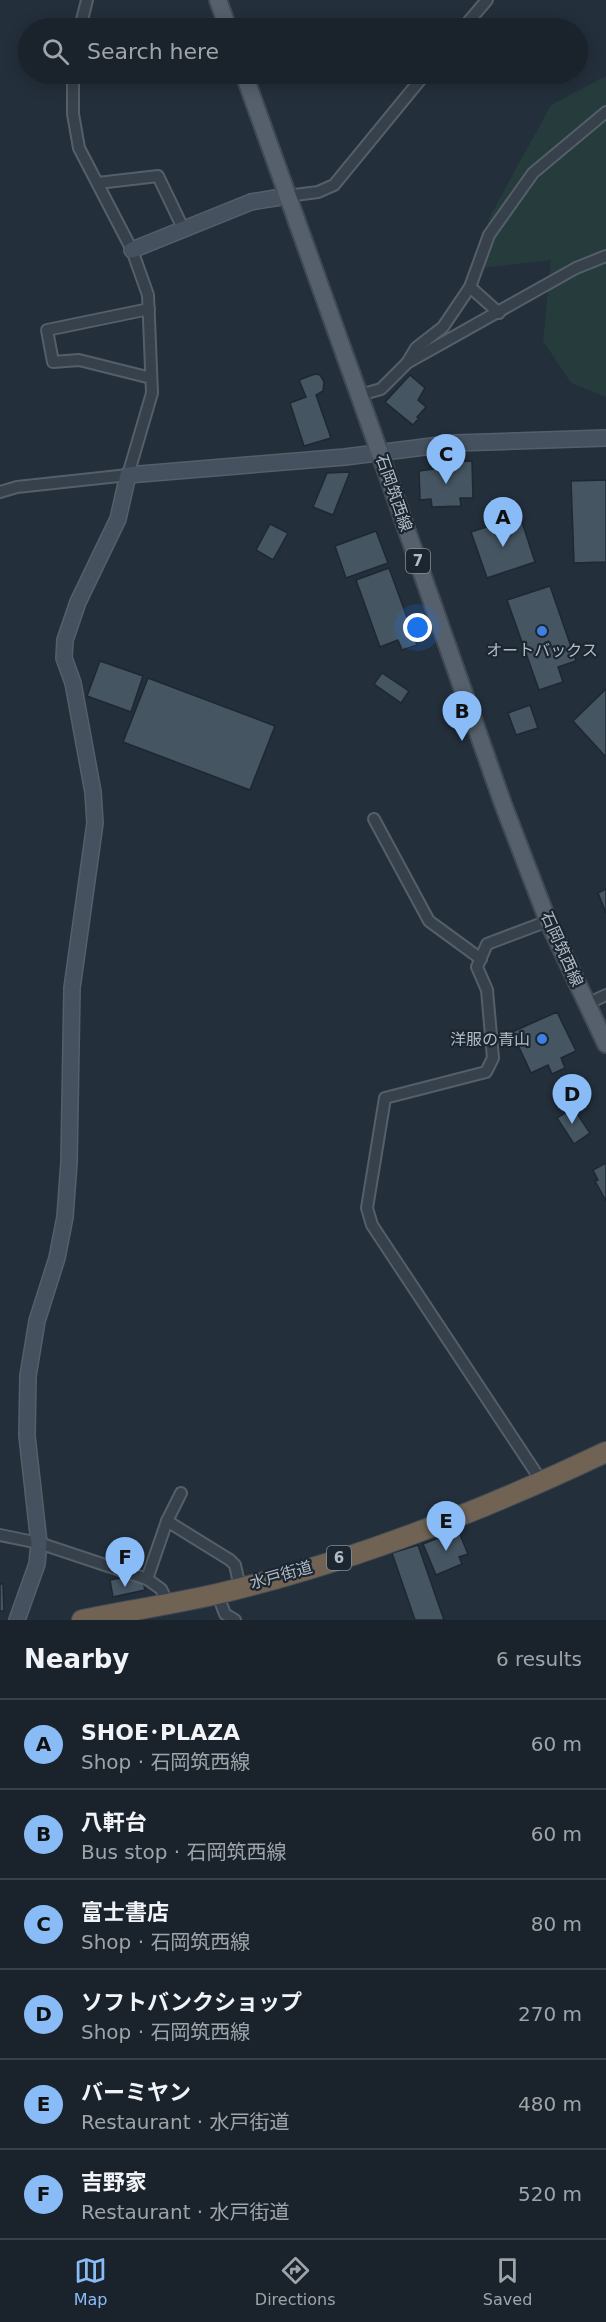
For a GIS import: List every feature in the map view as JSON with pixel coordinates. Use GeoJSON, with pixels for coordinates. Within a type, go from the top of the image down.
{"type":"FeatureCollection","features":[{"type":"Feature","properties":{"kind":"highway","name":"水戸街道"},"geometry":{"type":"LineString","coordinates":[[82,1620],[217,1593],[384,1543],[490,1504],[606,1452]]}},
{"type":"Feature","properties":{"kind":"main road"},"geometry":{"type":"LineString","coordinates":[[218,0],[224,18]]}},
{"type":"Feature","properties":{"kind":"main road","name":"石岡筑西線"},"geometry":{"type":"LineString","coordinates":[[247,84],[286,196],[360,395],[503,804],[548,921],[606,1044]]}},
{"type":"Feature","properties":{"kind":"street"},"geometry":{"type":"LineString","coordinates":[[82,18],[87,0]]}},
{"type":"Feature","properties":{"kind":"street"},"geometry":{"type":"LineString","coordinates":[[472,18],[487,0]]}},
{"type":"Feature","properties":{"kind":"street"},"geometry":{"type":"LineString","coordinates":[[17,1620],[37,1564],[39,1544],[27,1436],[28,1376],[37,1321],[57,1258],[65,1217],[69,1162],[72,988],[95,823],[93,792],[73,683],[64,658],[65,640],[74,610],[118,519],[128,475],[150,402],[151,378],[148,294],[132,250],[79,147],[72,114],[73,84]]}},
{"type":"Feature","properties":{"kind":"street"},"geometry":{"type":"LineString","coordinates":[[132,250],[251,202],[318,192],[334,185],[417,84]]}},
{"type":"Feature","properties":{"kind":"street"},"geometry":{"type":"LineString","coordinates":[[360,395],[381,388],[407,363],[417,348],[443,327],[470,287],[489,235],[533,173],[606,111]]}},
{"type":"Feature","properties":{"kind":"street"},"geometry":{"type":"LineString","coordinates":[[98,183],[158,176],[182,225]]}},
{"type":"Feature","properties":{"kind":"street"},"geometry":{"type":"LineString","coordinates":[[407,363],[576,268],[606,256]]}},
{"type":"Feature","properties":{"kind":"street"},"geometry":{"type":"LineString","coordinates":[[470,287],[499,313]]}},
{"type":"Feature","properties":{"kind":"street"},"geometry":{"type":"LineString","coordinates":[[149,309],[46,330],[53,362],[79,360],[151,378]]}},
{"type":"Feature","properties":{"kind":"street"},"geometry":{"type":"LineString","coordinates":[[0,492],[17,487],[128,475],[207,470],[456,443],[606,438]]}},
{"type":"Feature","properties":{"kind":"street"},"geometry":{"type":"LineString","coordinates":[[374,819],[429,921],[481,959]]}},
{"type":"Feature","properties":{"kind":"street"},"geometry":{"type":"LineString","coordinates":[[542,1482],[372,1225],[367,1208],[385,1098],[486,1072],[494,1058],[487,990],[477,967],[487,944],[548,921]]}},
{"type":"Feature","properties":{"kind":"street"},"geometry":{"type":"LineString","coordinates":[[587,1004],[606,995]]}},
{"type":"Feature","properties":{"kind":"street"},"geometry":{"type":"LineString","coordinates":[[147,1579],[167,1521],[181,1494]]}},
{"type":"Feature","properties":{"kind":"street"},"geometry":{"type":"LineString","coordinates":[[167,1521],[230,1560],[235,1565],[240,1587]]}},
{"type":"Feature","properties":{"kind":"street"},"geometry":{"type":"LineString","coordinates":[[0,1535],[39,1544],[147,1579],[161,1589],[168,1603]]}},
{"type":"Feature","properties":{"kind":"street"},"geometry":{"type":"LineString","coordinates":[[217,1593],[225,1614],[235,1620]]}},
{"type":"Feature","properties":{"kind":"green space"},"geometry":{"type":"Polygon","coordinates":[[[606,76],[606,397],[571,383],[543,341],[551,260],[481,268],[489,218],[551,105],[606,76]]]}},
{"type":"Feature","properties":{"kind":"building"},"geometry":{"type":"Polygon","coordinates":[[[315,374],[320,375],[324,382],[323,391],[316,395],[331,438],[304,446],[290,403],[306,397],[299,380],[315,374]]]}},
{"type":"Feature","properties":{"kind":"building"},"geometry":{"type":"Polygon","coordinates":[[[410,375],[425,388],[418,400],[426,407],[413,425],[385,402],[410,375]]]}},
{"type":"Feature","properties":{"kind":"building"},"geometry":{"type":"Polygon","coordinates":[[[472,461],[473,498],[460,498],[461,506],[432,507],[431,499],[420,500],[419,471],[433,469],[433,462],[472,461]]]}},
{"type":"Feature","properties":{"kind":"building"},"geometry":{"type":"Polygon","coordinates":[[[350,472],[333,515],[313,507],[327,473],[350,472]]]}},
{"type":"Feature","properties":{"kind":"building"},"geometry":{"type":"Polygon","coordinates":[[[606,480],[606,562],[574,563],[571,481],[606,480]]]}},
{"type":"Feature","properties":{"kind":"building"},"geometry":{"type":"Polygon","coordinates":[[[520,516],[535,562],[487,578],[471,532],[520,516]]]}},
{"type":"Feature","properties":{"kind":"building"},"geometry":{"type":"Polygon","coordinates":[[[270,524],[288,533],[273,560],[256,550],[270,524]]]}},
{"type":"Feature","properties":{"kind":"building"},"geometry":{"type":"Polygon","coordinates":[[[376,531],[388,563],[346,578],[335,546],[376,531]]]}},
{"type":"Feature","properties":{"kind":"building"},"geometry":{"type":"Polygon","coordinates":[[[389,568],[417,645],[402,650],[398,640],[380,647],[356,580],[389,568]]]}},
{"type":"Feature","properties":{"kind":"building","name":"オートバックス"},"geometry":{"type":"Polygon","coordinates":[[[550,586],[576,661],[558,667],[563,682],[539,690],[507,600],[550,586]]]}},
{"type":"Feature","properties":{"kind":"building"},"geometry":{"type":"Polygon","coordinates":[[[100,661],[143,676],[131,712],[87,696],[100,661]]]}},
{"type":"Feature","properties":{"kind":"building"},"geometry":{"type":"Polygon","coordinates":[[[382,673],[409,691],[401,703],[374,684],[382,673]]]}},
{"type":"Feature","properties":{"kind":"building"},"geometry":{"type":"Polygon","coordinates":[[[148,678],[275,726],[250,790],[123,742],[148,678]]]}},
{"type":"Feature","properties":{"kind":"building"},"geometry":{"type":"Polygon","coordinates":[[[606,689],[606,757],[573,721],[606,689]]]}},
{"type":"Feature","properties":{"kind":"building"},"geometry":{"type":"Polygon","coordinates":[[[530,705],[538,728],[516,735],[508,713],[530,705]]]}},
{"type":"Feature","properties":{"kind":"building"},"geometry":{"type":"Polygon","coordinates":[[[606,889],[606,913],[598,893],[606,889]]]}},
{"type":"Feature","properties":{"kind":"building"},"geometry":{"type":"Polygon","coordinates":[[[557,1012],[576,1051],[561,1058],[565,1068],[552,1074],[548,1065],[531,1073],[512,1032],[557,1012]]]}},
{"type":"Feature","properties":{"kind":"building"},"geometry":{"type":"Polygon","coordinates":[[[573,1108],[590,1133],[574,1144],[557,1118],[573,1108]]]}},
{"type":"Feature","properties":{"kind":"building"},"geometry":{"type":"Polygon","coordinates":[[[606,1163],[606,1201],[595,1181],[598,1180],[593,1170],[606,1163]]]}},
{"type":"Feature","properties":{"kind":"building"},"geometry":{"type":"Polygon","coordinates":[[[458,1530],[468,1554],[459,1557],[462,1564],[436,1575],[423,1544],[458,1530]]]}},
{"type":"Feature","properties":{"kind":"building"},"geometry":{"type":"Polygon","coordinates":[[[418,1545],[444,1620],[415,1620],[392,1553],[418,1545]]]}},
{"type":"Feature","properties":{"kind":"building"},"geometry":{"type":"Polygon","coordinates":[[[131,1576],[143,1581],[145,1590],[113,1597],[110,1580],[131,1576]]]}},
{"type":"Feature","properties":{"kind":"building"},"geometry":{"type":"Polygon","coordinates":[[[0,1584],[3,1584],[4,1611],[0,1611],[0,1584]]]}},
{"type":"Feature","properties":{"kind":"place","name":"富士書店"},"geometry":{"type":"Point","coordinates":[446,484]}},
{"type":"Feature","properties":{"kind":"place","name":"SHOE･PLAZA"},"geometry":{"type":"Point","coordinates":[503,547]}},
{"type":"Feature","properties":{"kind":"place","name":"オートバックス"},"geometry":{"type":"Point","coordinates":[542,631]}},
{"type":"Feature","properties":{"kind":"place","name":"八軒台"},"geometry":{"type":"Point","coordinates":[462,741]}},
{"type":"Feature","properties":{"kind":"place","name":"洋服の青山"},"geometry":{"type":"Point","coordinates":[542,1039]}},
{"type":"Feature","properties":{"kind":"place","name":"ソフトバンクショップ"},"geometry":{"type":"Point","coordinates":[572,1124]}},
{"type":"Feature","properties":{"kind":"place","name":"バーミヤン"},"geometry":{"type":"Point","coordinates":[446,1551]}},
{"type":"Feature","properties":{"kind":"place","name":"吉野家"},"geometry":{"type":"Point","coordinates":[125,1587]}}]}
